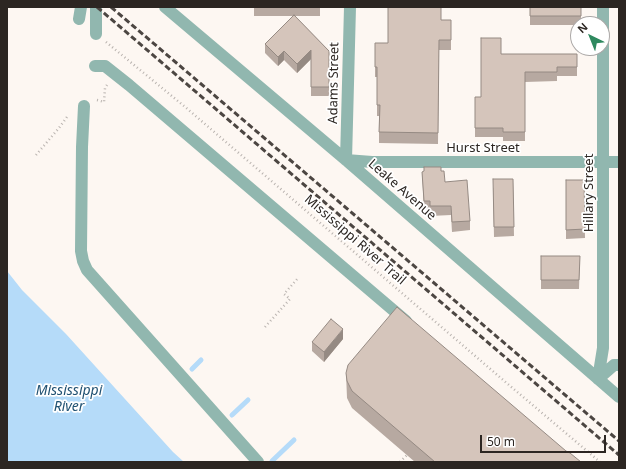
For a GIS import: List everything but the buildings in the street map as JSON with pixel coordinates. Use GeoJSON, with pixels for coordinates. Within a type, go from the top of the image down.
{"type":"FeatureCollection","features":[{"type":"Feature","properties":{"kind":"street"},"geometry":{"type":"LineString","coordinates":[[96,7],[96,34]]}},
{"type":"Feature","properties":{"kind":"street","name":"Leake Avenue"},"geometry":{"type":"LineString","coordinates":[[165,7],[346,160],[619,397]]}},
{"type":"Feature","properties":{"kind":"street","name":"Adams Street"},"geometry":{"type":"LineString","coordinates":[[346,160],[350,7]]}},
{"type":"Feature","properties":{"kind":"street","name":"Hillary Street"},"geometry":{"type":"LineString","coordinates":[[598,379],[603,348],[602,7]]}},
{"type":"Feature","properties":{"kind":"street"},"geometry":{"type":"LineString","coordinates":[[96,66],[105,66],[129,85],[414,328]]}},
{"type":"Feature","properties":{"kind":"street"},"geometry":{"type":"LineString","coordinates":[[84,106],[82,147],[82,261],[87,270],[258,462]]}},
{"type":"Feature","properties":{"kind":"street","name":"Hurst Street"},"geometry":{"type":"LineString","coordinates":[[346,160],[372,162],[619,162]]}},
{"type":"Feature","properties":{"kind":"street"},"geometry":{"type":"LineString","coordinates":[[598,379],[614,365],[619,365]]}},
{"type":"Feature","properties":{"kind":"path","name":"Mississippi River Trail"},"geometry":{"type":"LineString","coordinates":[[96,34],[184,106],[600,462]]}},
{"type":"Feature","properties":{"kind":"path"},"geometry":{"type":"LineString","coordinates":[[96,99],[104,102]]}},
{"type":"Feature","properties":{"kind":"path"},"geometry":{"type":"LineString","coordinates":[[36,155],[60,128],[67,117],[68,111]]}},
{"type":"Feature","properties":{"kind":"path"},"geometry":{"type":"LineString","coordinates":[[265,327],[290,299],[284,294],[299,277]]}},
{"type":"Feature","properties":{"kind":"path"},"geometry":{"type":"LineString","coordinates":[[400,462],[407,455]]}},
{"type":"Feature","properties":{"kind":"water","name":"Mississippi River"},"geometry":{"type":"Polygon","coordinates":[[[7,248],[209,462],[7,462],[7,248]]]}},
{"type":"Feature","properties":{"kind":"pier"},"geometry":{"type":"Polygon","coordinates":[[[7,246],[52,287],[211,462],[184,462],[173,452],[66,334],[22,290],[7,271],[7,246]]]}},
{"type":"Feature","properties":{"kind":"waterway"},"geometry":{"type":"LineString","coordinates":[[192,369],[201,360]]}},
{"type":"Feature","properties":{"kind":"waterway"},"geometry":{"type":"LineString","coordinates":[[232,415],[248,400]]}},
{"type":"Feature","properties":{"kind":"waterway"},"geometry":{"type":"LineString","coordinates":[[272,461],[294,440]]}},
{"type":"Feature","properties":{"kind":"railway"},"geometry":{"type":"LineString","coordinates":[[97,7],[619,455]]}},
{"type":"Feature","properties":{"kind":"railway"},"geometry":{"type":"LineString","coordinates":[[111,7],[619,441]]}}]}
